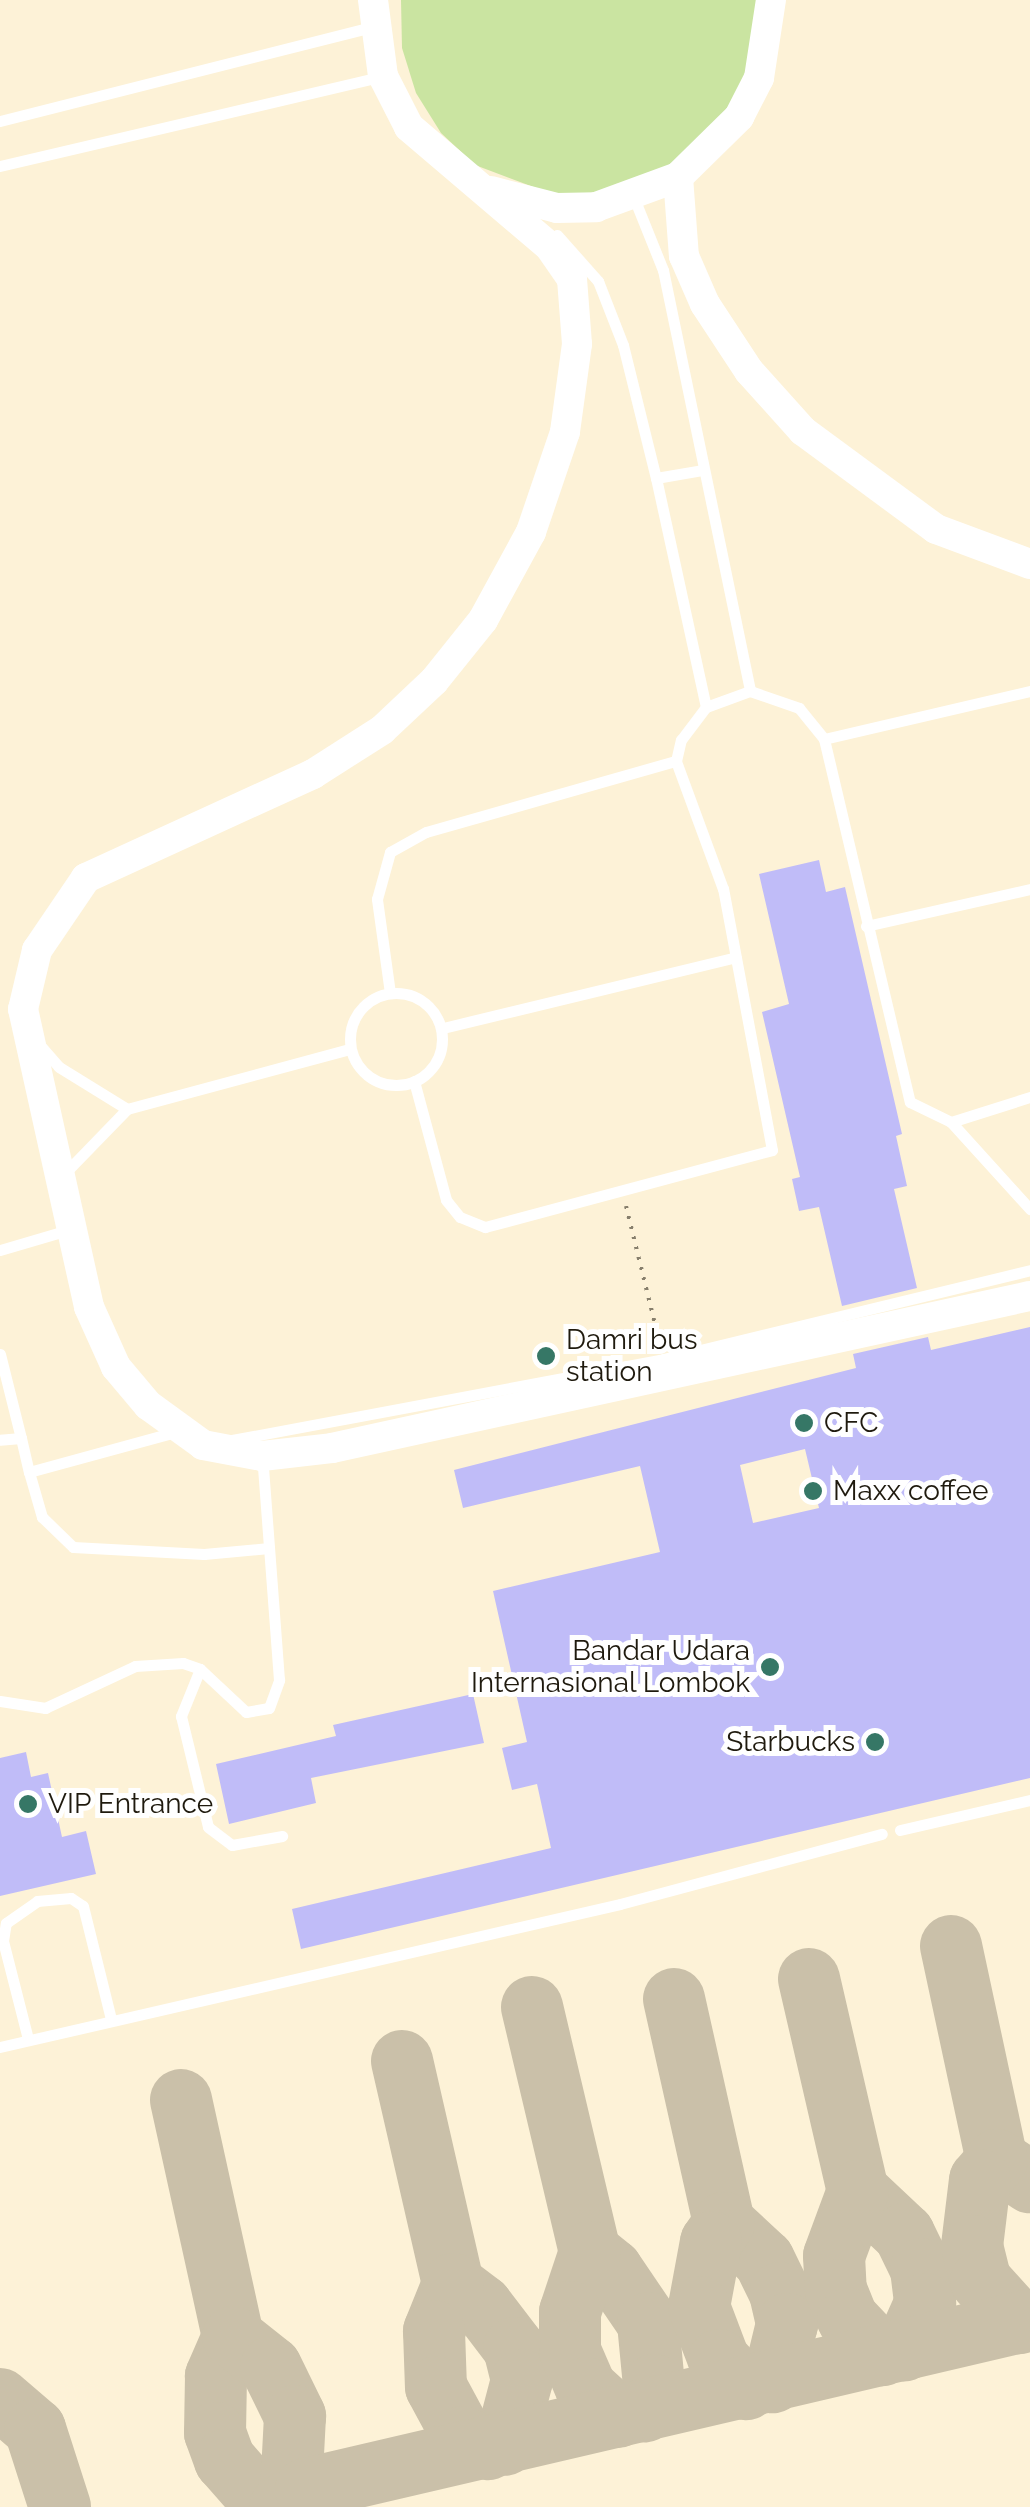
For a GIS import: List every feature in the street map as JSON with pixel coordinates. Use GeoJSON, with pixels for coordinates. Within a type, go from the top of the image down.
{"type":"FeatureCollection","features":[{"type":"Feature","properties":{"kind":"street"},"geometry":{"type":"LineString","coordinates":[[449,167],[518,202],[576,207],[634,198],[678,177],[739,116],[759,78],[771,0]]}},
{"type":"Feature","properties":{"kind":"street"},"geometry":{"type":"LineString","coordinates":[[372,14],[383,76],[410,127],[449,167],[549,246],[572,279],[578,344],[565,432],[531,532],[483,620],[382,730],[314,774],[86,878],[37,950],[23,1008],[89,1307],[116,1367],[193,1438],[262,1456],[332,1448],[1030,1296]]}},
{"type":"Feature","properties":{"kind":"street"},"geometry":{"type":"LineString","coordinates":[[678,177],[684,256],[705,304],[749,371],[803,432],[936,529],[1030,564]]}},
{"type":"Feature","properties":{"kind":"lane"},"geometry":{"type":"LineString","coordinates":[[0,120],[372,14]]}},
{"type":"Feature","properties":{"kind":"lane"},"geometry":{"type":"LineString","coordinates":[[0,166],[383,76]]}},
{"type":"Feature","properties":{"kind":"lane"},"geometry":{"type":"LineString","coordinates":[[634,198],[664,270],[750,690]]}},
{"type":"Feature","properties":{"kind":"lane"},"geometry":{"type":"LineString","coordinates":[[518,202],[598,281],[623,345],[706,706]]}},
{"type":"Feature","properties":{"kind":"lane"},"geometry":{"type":"LineString","coordinates":[[656,478],[703,470]]}},
{"type":"Feature","properties":{"kind":"lane"},"geometry":{"type":"LineString","coordinates":[[414,1081],[434,1174],[460,1218],[508,1224],[774,1147],[722,889],[676,760],[680,740],[706,706],[750,690],[798,708],[824,739],[910,1102],[951,1122],[1030,1209]]}},
{"type":"Feature","properties":{"kind":"lane"},"geometry":{"type":"LineString","coordinates":[[824,739],[1030,691]]}},
{"type":"Feature","properties":{"kind":"lane"},"geometry":{"type":"LineString","coordinates":[[390,992],[376,899],[390,852],[426,832],[676,760]]}},
{"type":"Feature","properties":{"kind":"lane"},"geometry":{"type":"LineString","coordinates":[[866,926],[1030,890]]}},
{"type":"Feature","properties":{"kind":"lane"},"geometry":{"type":"LineString","coordinates":[[443,1028],[736,957]]}},
{"type":"Feature","properties":{"kind":"lane"},"geometry":{"type":"LineString","coordinates":[[390,992],[414,996],[443,1028],[436,1062],[414,1081],[375,1081],[350,1050],[357,1014],[390,992]]}},
{"type":"Feature","properties":{"kind":"lane"},"geometry":{"type":"LineString","coordinates":[[30,1035],[59,1067],[127,1109]]}},
{"type":"Feature","properties":{"kind":"lane"},"geometry":{"type":"LineString","coordinates":[[62,1177],[91,1137],[127,1109],[350,1050]]}},
{"type":"Feature","properties":{"kind":"lane"},"geometry":{"type":"LineString","coordinates":[[951,1122],[1030,1096]]}},
{"type":"Feature","properties":{"kind":"lane"},"geometry":{"type":"LineString","coordinates":[[0,1250],[72,1229]]}},
{"type":"Feature","properties":{"kind":"lane"},"geometry":{"type":"LineString","coordinates":[[29,1472],[193,1438],[663,1358],[1030,1270]]}},
{"type":"Feature","properties":{"kind":"lane"},"geometry":{"type":"LineString","coordinates":[[0,1354],[42,1517],[73,1547],[204,1554],[269,1548]]}},
{"type":"Feature","properties":{"kind":"lane"},"geometry":{"type":"LineString","coordinates":[[0,1440],[21,1438]]}},
{"type":"Feature","properties":{"kind":"lane"},"geometry":{"type":"LineString","coordinates":[[0,1701],[45,1708],[135,1666],[200,1669],[246,1712],[270,1708],[277,1696],[262,1456]]}},
{"type":"Feature","properties":{"kind":"lane"},"geometry":{"type":"LineString","coordinates":[[200,1669],[181,1716],[208,1827],[232,1844],[282,1836]]}},
{"type":"Feature","properties":{"kind":"lane"},"geometry":{"type":"LineString","coordinates":[[900,1830],[1030,1800]]}},
{"type":"Feature","properties":{"kind":"lane"},"geometry":{"type":"LineString","coordinates":[[0,2047],[620,1904],[882,1834]]}},
{"type":"Feature","properties":{"kind":"lane"},"geometry":{"type":"LineString","coordinates":[[28,2040],[4,1941],[6,1923],[38,1901],[72,1898],[83,1906],[111,2019]]}},
{"type":"Feature","properties":{"kind":"path"},"geometry":{"type":"LineString","coordinates":[[622,1192],[659,1340]]}},
{"type":"Feature","properties":{"kind":"green space"},"geometry":{"type":"Polygon","coordinates":[[[401,0],[758,0],[760,34],[727,122],[655,182],[563,198],[475,165],[441,133],[416,93],[402,48],[401,0]]]}},
{"type":"Feature","properties":{"kind":"building"},"geometry":{"type":"Polygon","coordinates":[[[819,860],[826,892],[845,887],[902,1134],[896,1136],[907,1186],[894,1189],[917,1288],[842,1306],[819,1207],[799,1211],[792,1179],[800,1177],[762,1012],[789,1004],[759,874],[819,860]]]}},
{"type":"Feature","properties":{"kind":"building","name":"Bandar Udara Internasional Lombok"},"geometry":{"type":"Polygon","coordinates":[[[1030,1327],[1030,1778],[301,1949],[292,1909],[551,1848],[537,1784],[512,1790],[502,1748],[527,1742],[493,1591],[660,1552],[640,1466],[463,1508],[454,1470],[856,1368],[853,1354],[928,1337],[931,1350],[1030,1327]],[[805,1449],[740,1465],[753,1523],[819,1508],[805,1449]]]}},
{"type":"Feature","properties":{"kind":"building"},"geometry":{"type":"Polygon","coordinates":[[[473,1694],[484,1743],[311,1778],[316,1803],[229,1824],[216,1764],[336,1736],[333,1725],[473,1694]]]}},
{"type":"Feature","properties":{"kind":"building","name":"VIP Entrance"},"geometry":{"type":"Polygon","coordinates":[[[26,1752],[31,1777],[48,1773],[62,1837],[86,1831],[96,1874],[0,1896],[0,1758],[26,1752]]]}},
{"type":"Feature","properties":{"kind":"taxiway"},"geometry":{"type":"LineString","coordinates":[[951,1946],[997,2160],[1030,2182]]}},
{"type":"Feature","properties":{"kind":"taxiway"},"geometry":{"type":"LineString","coordinates":[[809,1979],[858,2191],[904,2234],[921,2269],[925,2304],[904,2351]]}},
{"type":"Feature","properties":{"kind":"taxiway"},"geometry":{"type":"LineString","coordinates":[[674,1999],[724,2223],[764,2260],[780,2293],[787,2324],[773,2382]]}},
{"type":"Feature","properties":{"kind":"taxiway"},"geometry":{"type":"LineString","coordinates":[[532,2007],[590,2252],[612,2270],[648,2323],[654,2385],[645,2411]]}},
{"type":"Feature","properties":{"kind":"taxiway"},"geometry":{"type":"LineString","coordinates":[[402,2061],[453,2284],[482,2306],[514,2348],[522,2380],[505,2445]]}},
{"type":"Feature","properties":{"kind":"taxiway"},"geometry":{"type":"LineString","coordinates":[[181,2100],[233,2337],[216,2376],[215,2433],[225,2460],[260,2500]]}},
{"type":"Feature","properties":{"kind":"taxiway"},"geometry":{"type":"LineString","coordinates":[[997,2160],[980,2180],[972,2246],[981,2281],[1019,2323]]}},
{"type":"Feature","properties":{"kind":"taxiway"},"geometry":{"type":"LineString","coordinates":[[858,2191],[834,2256],[836,2290],[848,2319],[882,2355]]}},
{"type":"Feature","properties":{"kind":"taxiway"},"geometry":{"type":"LineString","coordinates":[[724,2223],[711,2242],[699,2307],[719,2360],[746,2389]]}},
{"type":"Feature","properties":{"kind":"taxiway"},"geometry":{"type":"LineString","coordinates":[[590,2252],[570,2312],[570,2351],[586,2388],[618,2417]]}},
{"type":"Feature","properties":{"kind":"taxiway"},"geometry":{"type":"LineString","coordinates":[[453,2284],[434,2331],[436,2387],[463,2437],[488,2449]]}},
{"type":"Feature","properties":{"kind":"taxiway"},"geometry":{"type":"LineString","coordinates":[[280,2507],[306,2489],[1030,2320]]}},
{"type":"Feature","properties":{"kind":"taxiway"},"geometry":{"type":"LineString","coordinates":[[233,2337],[271,2367],[295,2416],[291,2493]]}},
{"type":"Feature","properties":{"kind":"taxiway"},"geometry":{"type":"LineString","coordinates":[[0,2399],[35,2429],[60,2507]]}},
{"type":"Feature","properties":{"kind":"place","name":"Damri bus station"},"geometry":{"type":"Point","coordinates":[546,1356]}},
{"type":"Feature","properties":{"kind":"place","name":"CFC"},"geometry":{"type":"Point","coordinates":[804,1423]}},
{"type":"Feature","properties":{"kind":"place","name":"Maxx coffee"},"geometry":{"type":"Point","coordinates":[813,1491]}},
{"type":"Feature","properties":{"kind":"place","name":"Bandar Udara Internasional Lombok"},"geometry":{"type":"Point","coordinates":[770,1667]}},
{"type":"Feature","properties":{"kind":"place","name":"Starbucks"},"geometry":{"type":"Point","coordinates":[875,1742]}},
{"type":"Feature","properties":{"kind":"place","name":"VIP Entrance"},"geometry":{"type":"Point","coordinates":[28,1804]}}]}
